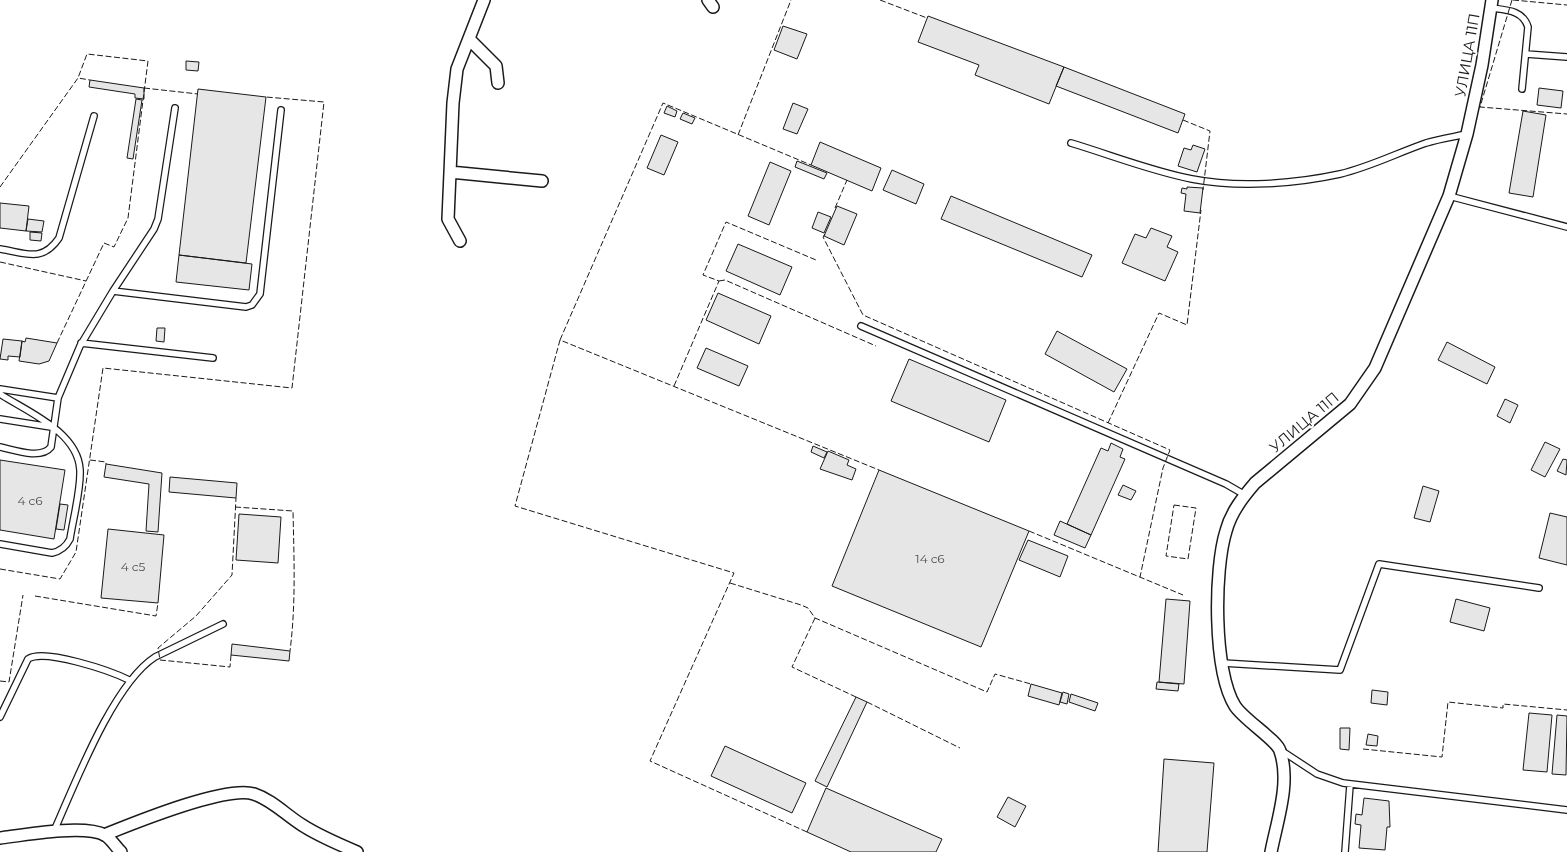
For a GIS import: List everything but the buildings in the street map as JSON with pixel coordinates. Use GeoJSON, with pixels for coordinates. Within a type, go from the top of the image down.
{"type":"FeatureCollection","features":[{"type":"Feature","properties":{"kind":"street"},"geometry":{"type":"LineString","coordinates":[[460,241],[448,219],[452,103],[457,69],[484,0]]}},
{"type":"Feature","properties":{"kind":"street","name":"УЛИЦА 11П"},"geometry":{"type":"LineString","coordinates":[[1280,750],[1236,706],[1227,685],[1223,663],[1218,597],[1221,549],[1226,530],[1245,495],[1255,482],[1350,404],[1366,384],[1386,345],[1449,196],[1467,134],[1482,65],[1491,4]]}},
{"type":"Feature","properties":{"kind":"street"},"geometry":{"type":"LineString","coordinates":[[469,39],[496,66],[498,83]]}},
{"type":"Feature","properties":{"kind":"street"},"geometry":{"type":"LineString","coordinates":[[450,172],[542,181]]}},
{"type":"Feature","properties":{"kind":"street"},"geometry":{"type":"LineString","coordinates":[[1271,852],[1285,780],[1280,750]]}},
{"type":"Feature","properties":{"kind":"street"},"geometry":{"type":"LineString","coordinates":[[0,838],[54,831],[104,835],[162,813],[241,792],[253,794],[266,800],[301,825],[357,852]]}},
{"type":"Feature","properties":{"kind":"street"},"geometry":{"type":"LineString","coordinates":[[104,835],[121,852]]}},
{"type":"Feature","properties":{"kind":"lane"},"geometry":{"type":"LineString","coordinates":[[1491,4],[1509,10],[1524,18],[1528,27],[1522,89]]}},
{"type":"Feature","properties":{"kind":"lane"},"geometry":{"type":"LineString","coordinates":[[1526,54],[1567,57]]}},
{"type":"Feature","properties":{"kind":"lane"},"geometry":{"type":"LineString","coordinates":[[0,447],[44,453],[51,447],[58,398],[81,343],[154,229],[158,219],[175,108]]}},
{"type":"Feature","properties":{"kind":"lane"},"geometry":{"type":"LineString","coordinates":[[113,291],[246,307],[252,305],[257,300],[281,110]]}},
{"type":"Feature","properties":{"kind":"lane"},"geometry":{"type":"LineString","coordinates":[[0,249],[33,255],[43,254],[51,249],[59,238],[94,116]]}},
{"type":"Feature","properties":{"kind":"lane"},"geometry":{"type":"LineString","coordinates":[[1071,143],[1181,177],[1207,181],[1251,182],[1313,179],[1340,174],[1389,159],[1427,143],[1467,134]]}},
{"type":"Feature","properties":{"kind":"lane"},"geometry":{"type":"LineString","coordinates":[[1449,196],[1567,227]]}},
{"type":"Feature","properties":{"kind":"lane"},"geometry":{"type":"LineString","coordinates":[[861,326],[1226,484],[1245,495]]}},
{"type":"Feature","properties":{"kind":"lane"},"geometry":{"type":"LineString","coordinates":[[81,343],[213,358]]}},
{"type":"Feature","properties":{"kind":"lane"},"geometry":{"type":"LineString","coordinates":[[0,388],[58,398]]}},
{"type":"Feature","properties":{"kind":"lane"},"geometry":{"type":"LineString","coordinates":[[0,394],[54,428],[74,450],[80,471],[70,539],[67,546],[60,551],[52,553],[0,544]]}},
{"type":"Feature","properties":{"kind":"lane"},"geometry":{"type":"LineString","coordinates":[[0,419],[54,428]]}},
{"type":"Feature","properties":{"kind":"lane"},"geometry":{"type":"LineString","coordinates":[[1223,663],[1340,670],[1379,564],[1539,588]]}},
{"type":"Feature","properties":{"kind":"lane"},"geometry":{"type":"LineString","coordinates":[[54,831],[81,770],[130,680],[146,663],[155,657],[223,624]]}},
{"type":"Feature","properties":{"kind":"lane"},"geometry":{"type":"LineString","coordinates":[[0,717],[28,659],[34,655],[50,656],[112,672],[130,680]]}},
{"type":"Feature","properties":{"kind":"lane"},"geometry":{"type":"LineString","coordinates":[[1280,750],[1318,774],[1350,785],[1567,810]]}},
{"type":"Feature","properties":{"kind":"lane"},"geometry":{"type":"LineString","coordinates":[[1344,852],[1350,785]]}},
{"type":"Feature","properties":{"kind":"fence"},"geometry":{"type":"LineString","coordinates":[[738,135],[791,0]]}},
{"type":"Feature","properties":{"kind":"fence"},"geometry":{"type":"LineString","coordinates":[[880,0],[927,18]]}},
{"type":"Feature","properties":{"kind":"fence"},"geometry":{"type":"LineString","coordinates":[[1512,0],[1480,107],[1567,114]]}},
{"type":"Feature","properties":{"kind":"fence"},"geometry":{"type":"LineString","coordinates":[[1513,0],[1567,5]]}},
{"type":"Feature","properties":{"kind":"fence"},"geometry":{"type":"LineString","coordinates":[[57,343],[104,243],[114,247],[128,218],[148,61],[87,54],[78,78]]}},
{"type":"Feature","properties":{"kind":"fence"},"geometry":{"type":"LineString","coordinates":[[0,187],[78,78],[90,80]]}},
{"type":"Feature","properties":{"kind":"fence"},"geometry":{"type":"LineString","coordinates":[[144,88],[198,94]]}},
{"type":"Feature","properties":{"kind":"fence"},"geometry":{"type":"LineString","coordinates":[[0,569],[60,579],[76,552],[103,368],[292,388],[324,102],[266,97]]}},
{"type":"Feature","properties":{"kind":"fence"},"geometry":{"type":"LineString","coordinates":[[560,340],[663,103],[811,165]]}},
{"type":"Feature","properties":{"kind":"fence"},"geometry":{"type":"LineString","coordinates":[[1183,120],[1210,131],[1203,190]]}},
{"type":"Feature","properties":{"kind":"fence"},"geometry":{"type":"LineString","coordinates":[[835,208],[847,180]]}},
{"type":"Feature","properties":{"kind":"fence"},"geometry":{"type":"LineString","coordinates":[[1108,423],[1159,313],[1187,325],[1201,210]]}},
{"type":"Feature","properties":{"kind":"fence"},"geometry":{"type":"LineString","coordinates":[[674,386],[719,281],[703,275],[726,222],[816,260]]}},
{"type":"Feature","properties":{"kind":"fence"},"geometry":{"type":"LineString","coordinates":[[825,234],[823,237],[863,315],[1170,450],[1163,468],[1140,577]]}},
{"type":"Feature","properties":{"kind":"fence"},"geometry":{"type":"LineString","coordinates":[[0,262],[86,281]]}},
{"type":"Feature","properties":{"kind":"fence"},"geometry":{"type":"LineString","coordinates":[[719,281],[725,280],[876,346]]}},
{"type":"Feature","properties":{"kind":"fence"},"geometry":{"type":"LineString","coordinates":[[807,832],[650,761],[734,573],[515,506],[560,340],[879,470]]}},
{"type":"Feature","properties":{"kind":"fence"},"geometry":{"type":"LineString","coordinates":[[90,460],[106,462],[106,464]]}},
{"type":"Feature","properties":{"kind":"fence"},"geometry":{"type":"LineString","coordinates":[[231,655],[230,667],[160,660],[158,648],[196,616],[232,575],[236,498]]}},
{"type":"Feature","properties":{"kind":"fence"},"geometry":{"type":"LineString","coordinates":[[1174,505],[1196,508],[1188,559],[1166,556],[1174,505]]}},
{"type":"Feature","properties":{"kind":"fence"},"geometry":{"type":"LineString","coordinates":[[235,507],[293,511],[294,598],[290,651]]}},
{"type":"Feature","properties":{"kind":"fence"},"geometry":{"type":"LineString","coordinates":[[1029,531],[1183,595]]}},
{"type":"Feature","properties":{"kind":"fence"},"geometry":{"type":"LineString","coordinates":[[730,583],[801,605],[808,608],[815,618],[987,692],[995,674],[1031,684]]}},
{"type":"Feature","properties":{"kind":"fence"},"geometry":{"type":"LineString","coordinates":[[0,681],[9,682],[23,595]]}},
{"type":"Feature","properties":{"kind":"fence"},"geometry":{"type":"LineString","coordinates":[[35,596],[156,616],[158,603]]}},
{"type":"Feature","properties":{"kind":"fence"},"geometry":{"type":"LineString","coordinates":[[815,618],[792,667],[856,697]]}},
{"type":"Feature","properties":{"kind":"fence"},"geometry":{"type":"LineString","coordinates":[[867,702],[960,748]]}},
{"type":"Feature","properties":{"kind":"fence"},"geometry":{"type":"LineString","coordinates":[[1363,749],[1442,757],[1448,702],[1503,708],[1503,704],[1567,710]]}}]}
